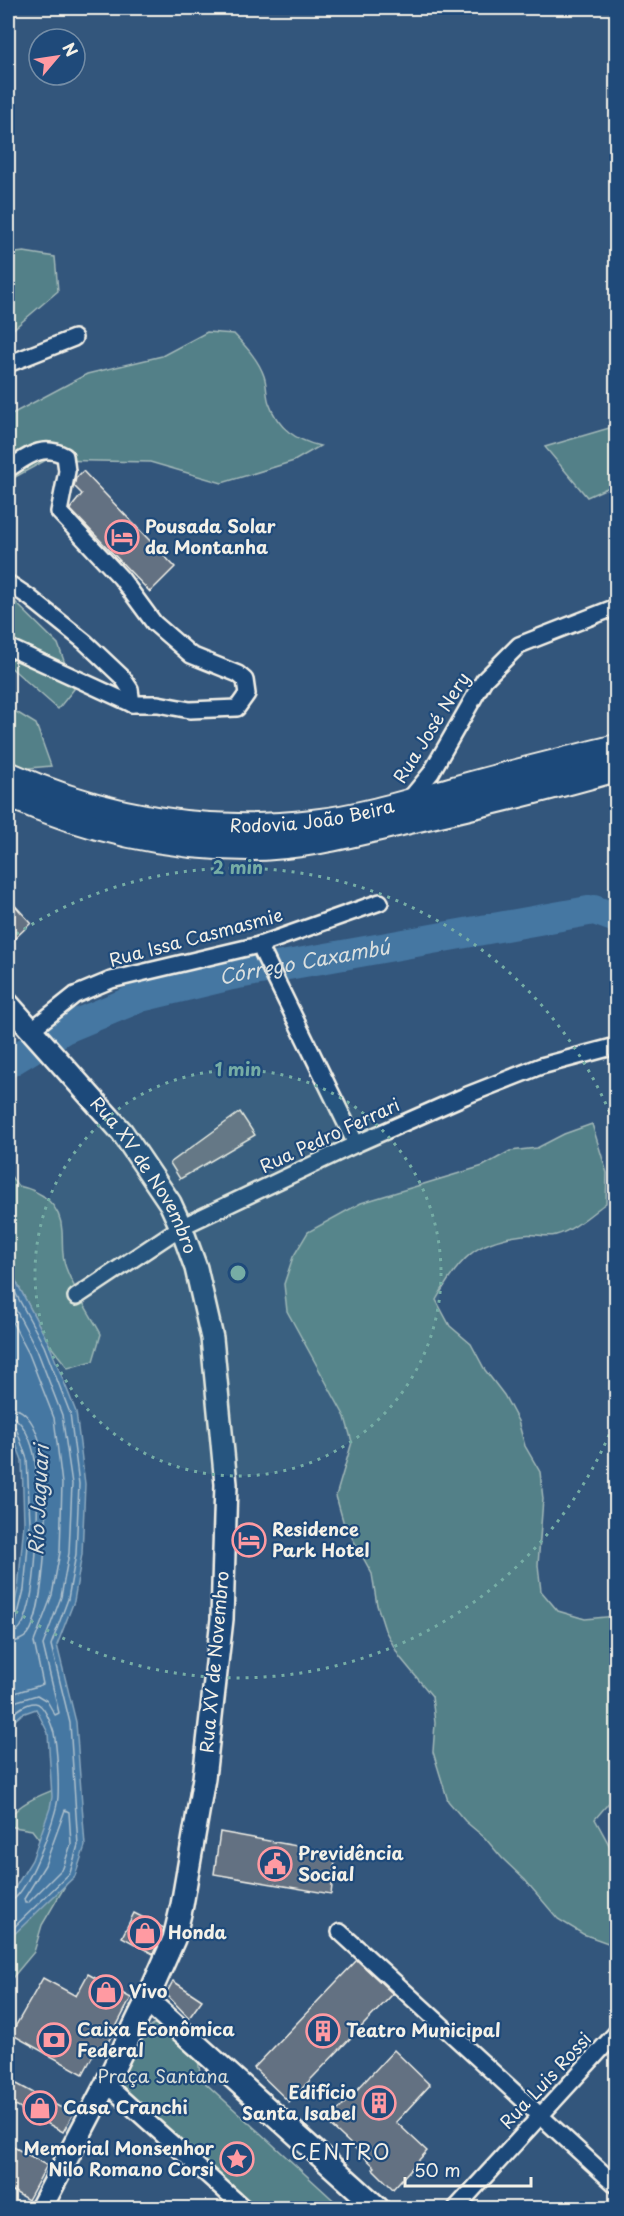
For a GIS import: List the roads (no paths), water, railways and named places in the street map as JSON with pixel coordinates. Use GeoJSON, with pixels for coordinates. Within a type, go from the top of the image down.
{"type":"FeatureCollection","features":[{"type":"Feature","properties":{"kind":"main road","name":"Rodovia João Beira"},"geometry":{"type":"LineString","coordinates":[[8,774],[101,808],[160,821],[242,827],[314,822],[406,804],[450,790],[616,747]]}},
{"type":"Feature","properties":{"kind":"main road","name":"Rodovia João Beira"},"geometry":{"type":"LineString","coordinates":[[8,795],[44,811],[100,830],[165,842],[250,848],[319,842],[534,792],[616,769]]}},
{"type":"Feature","properties":{"kind":"main road","name":"Rua XV de Novembro"},"geometry":{"type":"LineString","coordinates":[[8,1004],[122,1132],[170,1203],[181,1227],[196,1268],[212,1338],[226,1484],[222,1619],[204,1778],[174,1939],[106,2084],[41,2208]]}},
{"type":"Feature","properties":{"kind":"main road"},"geometry":{"type":"LineString","coordinates":[[147,2000],[378,2208]]}},
{"type":"Feature","properties":{"kind":"street"},"geometry":{"type":"LineString","coordinates":[[8,364],[74,338]]}},
{"type":"Feature","properties":{"kind":"street"},"geometry":{"type":"LineString","coordinates":[[8,469],[36,452],[54,450],[65,456],[67,471],[59,512],[121,578],[154,623],[191,655],[238,674],[245,680],[248,694],[237,708],[190,710],[158,704],[132,704],[8,647]]}},
{"type":"Feature","properties":{"kind":"street"},"geometry":{"type":"LineString","coordinates":[[8,583],[85,642],[122,677],[130,689],[132,704]]}},
{"type":"Feature","properties":{"kind":"street","name":"Rua José Nery"},"geometry":{"type":"LineString","coordinates":[[406,804],[431,773],[484,681],[519,645],[616,607]]}},
{"type":"Feature","properties":{"kind":"street","name":"Rua Issa Casmasmie"},"geometry":{"type":"LineString","coordinates":[[32,1032],[75,995],[111,980],[262,950],[380,902]]}},
{"type":"Feature","properties":{"kind":"street"},"geometry":{"type":"LineString","coordinates":[[262,950],[356,1144]]}},
{"type":"Feature","properties":{"kind":"street","name":"Rua Pedro Ferrari"},"geometry":{"type":"LineString","coordinates":[[76,1296],[181,1227],[356,1144],[465,1096],[541,1066],[616,1046]]}},
{"type":"Feature","properties":{"kind":"street"},"geometry":{"type":"LineString","coordinates":[[340,1932],[616,2185]]}},
{"type":"Feature","properties":{"kind":"street","name":"Rua Luis Rossi"},"geometry":{"type":"LineString","coordinates":[[456,2208],[616,2033]]}},
{"type":"Feature","properties":{"kind":"street"},"geometry":{"type":"LineString","coordinates":[[106,2084],[244,2208]]}},
{"type":"Feature","properties":{"kind":"water","name":"Rio Jaguari"},"geometry":{"type":"Polygon","coordinates":[[[8,1266],[49,1344],[76,1412],[85,1484],[82,1554],[74,1601],[57,1645],[76,1722],[85,1846],[75,1876],[8,1940],[8,1899],[32,1860],[52,1797],[48,1733],[36,1709],[22,1714],[8,1726],[8,1630],[18,1589],[24,1523],[22,1460],[8,1423],[8,1266]]]}},
{"type":"Feature","properties":{"kind":"waterway","name":"Córrego Caxambú"},"geometry":{"type":"LineString","coordinates":[[8,1063],[64,1029],[141,997],[232,975],[594,910],[616,918]]}},
{"type":"Feature","properties":{"kind":"place","name":"Pousada Solar da Montanha"},"geometry":{"type":"Point","coordinates":[122,537]}},
{"type":"Feature","properties":{"kind":"place","name":"Residence Park Hotel"},"geometry":{"type":"Point","coordinates":[249,1540]}},
{"type":"Feature","properties":{"kind":"place","name":"Previdência Social"},"geometry":{"type":"Point","coordinates":[275,1864]}},
{"type":"Feature","properties":{"kind":"place","name":"Honda"},"geometry":{"type":"Point","coordinates":[145,1933]}},
{"type":"Feature","properties":{"kind":"place","name":"Vivo"},"geometry":{"type":"Point","coordinates":[106,1992]}},
{"type":"Feature","properties":{"kind":"place","name":"Teatro Municipal"},"geometry":{"type":"Point","coordinates":[323,2031]}},
{"type":"Feature","properties":{"kind":"place","name":"Caixa Econômica Federal"},"geometry":{"type":"Point","coordinates":[54,2040]}},
{"type":"Feature","properties":{"kind":"place","name":"Edifício Santa Isabel"},"geometry":{"type":"Point","coordinates":[379,2103]}},
{"type":"Feature","properties":{"kind":"place","name":"Casa Cranchi"},"geometry":{"type":"Point","coordinates":[40,2108]}},
{"type":"Feature","properties":{"kind":"place","name":"Memorial Monsenhor Nilo Romano Corsi"},"geometry":{"type":"Point","coordinates":[237,2159]}},
{"type":"Feature","properties":{"kind":"district","name":"CENTRO"},"geometry":{"type":"Point","coordinates":[341,2153]}},
{"type":"Feature","properties":{"kind":"park label","name":"Praça Santana"},"geometry":{"type":"Point","coordinates":[163,2077]}}]}
